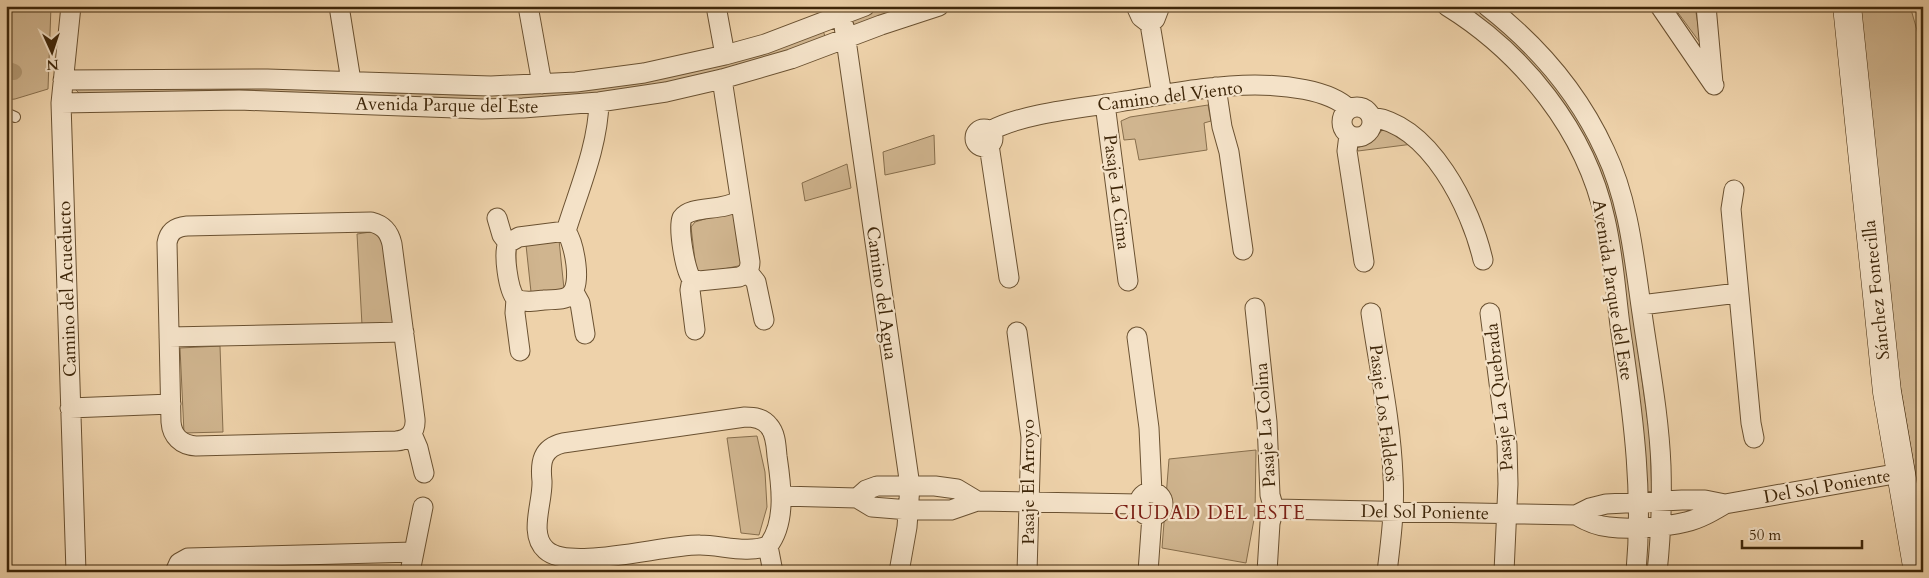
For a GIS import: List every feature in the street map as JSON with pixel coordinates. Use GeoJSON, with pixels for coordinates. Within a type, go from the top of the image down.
{"type":"FeatureCollection","features":[{"type":"Feature","properties":{"kind":"street","name":"Camino del Acueducto"},"geometry":{"type":"LineString","coordinates":[[71,6],[61,103],[76,572]]}},
{"type":"Feature","properties":{"kind":"street"},"geometry":{"type":"LineString","coordinates":[[339,6],[351,81]]}},
{"type":"Feature","properties":{"kind":"street"},"geometry":{"type":"LineString","coordinates":[[528,6],[542,84]]}},
{"type":"Feature","properties":{"kind":"street"},"geometry":{"type":"LineString","coordinates":[[716,6],[725,55]]}},
{"type":"Feature","properties":{"kind":"street","name":"Avenida Parque del Este"},"geometry":{"type":"LineString","coordinates":[[63,80],[184,78],[351,81],[463,86],[585,81],[644,73],[725,55],[765,44],[865,6]]}},
{"type":"Feature","properties":{"kind":"street","name":"Avenida Parque del Este"},"geometry":{"type":"LineString","coordinates":[[61,103],[239,100],[482,109],[599,102],[666,92],[722,79],[791,59],[939,6]]}},
{"type":"Feature","properties":{"kind":"street"},"geometry":{"type":"LineString","coordinates":[[1136,6],[1141,17],[1150,24],[1162,95]]}},
{"type":"Feature","properties":{"kind":"street"},"geometry":{"type":"LineString","coordinates":[[1150,24],[1155,19],[1160,6]]}},
{"type":"Feature","properties":{"kind":"street","name":"Avenida Parque del Este"},"geometry":{"type":"LineString","coordinates":[[1447,6],[1496,42],[1534,81],[1565,122],[1589,169],[1598,193],[1609,238],[1635,436],[1639,503],[1636,572]]}},
{"type":"Feature","properties":{"kind":"street","name":"Avenida Parque del Este"},"geometry":{"type":"LineString","coordinates":[[1487,6],[1523,36],[1543,57],[1574,97],[1601,142],[1621,195],[1632,246],[1658,423],[1661,466],[1661,526],[1657,572]]}},
{"type":"Feature","properties":{"kind":"street"},"geometry":{"type":"LineString","coordinates":[[1660,6],[1714,85],[1706,6]]}},
{"type":"Feature","properties":{"kind":"street","name":"Sánchez Fontecilla"},"geometry":{"type":"LineString","coordinates":[[1846,6],[1878,312],[1900,473],[1918,572]]}},
{"type":"Feature","properties":{"kind":"street","name":"Camino del Agua"},"geometry":{"type":"LineString","coordinates":[[842,14],[910,486],[909,510],[899,572]]}},
{"type":"Feature","properties":{"kind":"street"},"geometry":{"type":"LineString","coordinates":[[692,279],[702,281],[739,277],[748,272],[750,262],[722,79]]}},
{"type":"Feature","properties":{"kind":"street","name":"Camino del Viento"},"geometry":{"type":"LineString","coordinates":[[1009,278],[990,138],[1017,120],[1216,87],[1256,85],[1295,88],[1333,99],[1344,104],[1349,109]]}},
{"type":"Feature","properties":{"kind":"street"},"geometry":{"type":"LineString","coordinates":[[1216,87],[1222,127],[1229,152],[1243,250]]}},
{"type":"Feature","properties":{"kind":"street"},"geometry":{"type":"LineString","coordinates":[[516,299],[527,302],[563,298],[574,292],[577,284],[573,248],[566,232],[592,148],[599,102]]}},
{"type":"Feature","properties":{"kind":"street","name":"Pasaje La Cima"},"geometry":{"type":"LineString","coordinates":[[1105,104],[1128,281]]}},
{"type":"Feature","properties":{"kind":"street"},"geometry":{"type":"LineString","coordinates":[[1349,135],[1358,137],[1366,134],[1371,126],[1371,117],[1366,110],[1353,107],[1349,109],[1343,116],[1342,124],[1349,135],[1347,151],[1364,262]]}},
{"type":"Feature","properties":{"kind":"street"},"geometry":{"type":"LineString","coordinates":[[1371,117],[1387,120],[1403,129],[1424,147],[1445,172],[1474,227],[1483,260]]}},
{"type":"Feature","properties":{"kind":"street"},"geometry":{"type":"LineString","coordinates":[[1734,190],[1731,209],[1750,423],[1754,438]]}},
{"type":"Feature","properties":{"kind":"street"},"geometry":{"type":"LineString","coordinates":[[695,330],[690,290],[692,279],[686,269],[680,226],[682,218],[691,211],[723,208],[740,200]]}},
{"type":"Feature","properties":{"kind":"street"},"geometry":{"type":"LineString","coordinates":[[497,218],[502,235],[508,243],[506,254],[510,287],[516,299],[515,313],[520,351]]}},
{"type":"Feature","properties":{"kind":"street"},"geometry":{"type":"LineString","coordinates":[[371,222],[382,226],[390,236],[404,332],[416,419],[412,434],[402,441],[189,445],[178,439],[172,428],[167,242],[170,234],[178,228],[187,226],[371,222]]}},
{"type":"Feature","properties":{"kind":"street"},"geometry":{"type":"LineString","coordinates":[[508,243],[519,237],[566,232]]}},
{"type":"Feature","properties":{"kind":"street"},"geometry":{"type":"LineString","coordinates":[[748,272],[756,282],[764,320]]}},
{"type":"Feature","properties":{"kind":"street"},"geometry":{"type":"LineString","coordinates":[[574,292],[580,302],[585,334]]}},
{"type":"Feature","properties":{"kind":"street"},"geometry":{"type":"LineString","coordinates":[[1641,305],[1738,293]]}},
{"type":"Feature","properties":{"kind":"street","name":"Pasaje La Colina"},"geometry":{"type":"LineString","coordinates":[[1255,308],[1267,422],[1270,495],[1274,509],[1270,524],[1267,572]]}},
{"type":"Feature","properties":{"kind":"street","name":"Pasaje La Quebrada"},"geometry":{"type":"LineString","coordinates":[[1490,312],[1507,445],[1507,514],[1504,572]]}},
{"type":"Feature","properties":{"kind":"street","name":"Pasaje Los Faldeos"},"geometry":{"type":"LineString","coordinates":[[1371,313],[1391,446],[1393,477],[1393,511],[1387,572]]}},
{"type":"Feature","properties":{"kind":"street"},"geometry":{"type":"LineString","coordinates":[[169,337],[404,332]]}},
{"type":"Feature","properties":{"kind":"street","name":"Pasaje El Arroyo"},"geometry":{"type":"LineString","coordinates":[[1017,332],[1031,437],[1027,572]]}},
{"type":"Feature","properties":{"kind":"street"},"geometry":{"type":"LineString","coordinates":[[1137,337],[1149,428],[1148,572]]}},
{"type":"Feature","properties":{"kind":"street"},"geometry":{"type":"LineString","coordinates":[[70,408],[171,404]]}},
{"type":"Feature","properties":{"kind":"street"},"geometry":{"type":"LineString","coordinates":[[768,546],[756,549],[709,545],[677,546],[596,558],[580,559],[558,556],[545,550],[538,540],[536,528],[542,496],[541,464],[546,452],[563,443],[735,418],[752,417],[764,421],[770,426],[775,439],[780,473],[781,496],[776,532],[768,546],[773,572]]}},
{"type":"Feature","properties":{"kind":"street"},"geometry":{"type":"LineString","coordinates":[[412,434],[418,448],[424,473]]}},
{"type":"Feature","properties":{"kind":"street","name":"Del Sol Poniente"},"geometry":{"type":"LineString","coordinates":[[1274,509],[1576,516],[1609,527],[1661,526],[1687,522],[1708,514],[1725,504],[1900,473]]}},
{"type":"Feature","properties":{"kind":"street"},"geometry":{"type":"LineString","coordinates":[[857,498],[866,490],[877,486],[935,486],[957,489],[977,501]]}},
{"type":"Feature","properties":{"kind":"street"},"geometry":{"type":"LineString","coordinates":[[781,496],[857,498],[872,507],[909,510],[950,510],[977,501],[1148,504]]}},
{"type":"Feature","properties":{"kind":"street","name":"Del Sol Poniente"},"geometry":{"type":"LineString","coordinates":[[1576,516],[1590,508],[1606,504],[1682,500],[1705,500],[1725,504]]}},
{"type":"Feature","properties":{"kind":"street"},"geometry":{"type":"LineString","coordinates":[[410,572],[423,507]]}},
{"type":"Feature","properties":{"kind":"street"},"geometry":{"type":"LineString","coordinates":[[175,572],[179,563],[188,558],[414,552]]}},
{"type":"Feature","properties":{"kind":"shaded area"},"geometry":{"type":"Polygon","coordinates":[[[6,6],[51,6],[48,89],[6,100],[6,6]]]}},
{"type":"Feature","properties":{"kind":"shaded area"},"geometry":{"type":"Polygon","coordinates":[[[884,6],[908,6],[855,26],[852,25],[851,20],[884,6]]]}},
{"type":"Feature","properties":{"kind":"shaded area"},"geometry":{"type":"Polygon","coordinates":[[[1457,6],[1475,6],[1498,23],[1565,94],[1601,161],[1619,217],[1650,437],[1652,498],[1648,502],[1584,144],[1457,6]]]}},
{"type":"Feature","properties":{"kind":"shaded area"},"geometry":{"type":"Polygon","coordinates":[[[1673,6],[1695,6],[1701,44],[1673,6]]]}},
{"type":"Feature","properties":{"kind":"shaded area"},"geometry":{"type":"Polygon","coordinates":[[[1854,6],[1910,6],[1923,51],[1923,107],[1921,121],[1923,126],[1923,518],[1899,378],[1854,6]]]}},
{"type":"Feature","properties":{"kind":"shaded area"},"geometry":{"type":"Polygon","coordinates":[[[823,31],[825,36],[822,38],[753,62],[651,86],[602,94],[463,101],[392,99],[240,90],[80,94],[76,90],[77,87],[300,86],[393,93],[462,95],[526,93],[823,31]]]}},
{"type":"Feature","properties":{"kind":"shaded area"},"geometry":{"type":"Polygon","coordinates":[[[1208,105],[1211,121],[1204,123],[1207,150],[1139,160],[1135,139],[1124,140],[1121,121],[1130,117],[1208,105]]]}},
{"type":"Feature","properties":{"kind":"shaded area"},"geometry":{"type":"Polygon","coordinates":[[[1383,129],[1413,144],[1358,151],[1357,148],[1372,142],[1383,129]]]}},
{"type":"Feature","properties":{"kind":"shaded area"},"geometry":{"type":"Polygon","coordinates":[[[934,135],[935,164],[885,175],[883,152],[934,135]]]}},
{"type":"Feature","properties":{"kind":"shaded area"},"geometry":{"type":"Polygon","coordinates":[[[847,164],[851,188],[805,201],[802,183],[847,164]]]}},
{"type":"Feature","properties":{"kind":"shaded area"},"geometry":{"type":"Polygon","coordinates":[[[734,210],[743,265],[699,273],[696,269],[691,227],[695,222],[734,210]]]}},
{"type":"Feature","properties":{"kind":"shaded area"},"geometry":{"type":"Polygon","coordinates":[[[377,231],[387,237],[393,321],[390,325],[362,325],[357,234],[377,231]]]}},
{"type":"Feature","properties":{"kind":"shaded area"},"geometry":{"type":"Polygon","coordinates":[[[559,240],[564,289],[533,295],[531,292],[526,245],[559,240]]]}},
{"type":"Feature","properties":{"kind":"shaded area"},"geometry":{"type":"Polygon","coordinates":[[[220,346],[223,432],[184,433],[180,348],[220,346]]]}},
{"type":"Feature","properties":{"kind":"shaded area"},"geometry":{"type":"Polygon","coordinates":[[[757,436],[765,472],[767,507],[759,535],[741,533],[727,438],[757,436]]]}},
{"type":"Feature","properties":{"kind":"shaded area"},"geometry":{"type":"Polygon","coordinates":[[[1256,450],[1255,514],[1246,563],[1162,548],[1169,459],[1256,450]]]}},
{"type":"Feature","properties":{"kind":"waterway"},"geometry":{"type":"LineString","coordinates":[[6,69],[14,72]]}},
{"type":"Feature","properties":{"kind":"district","name":"CIUDAD DEL ESTE"},"geometry":{"type":"Point","coordinates":[1210,512]}}]}
